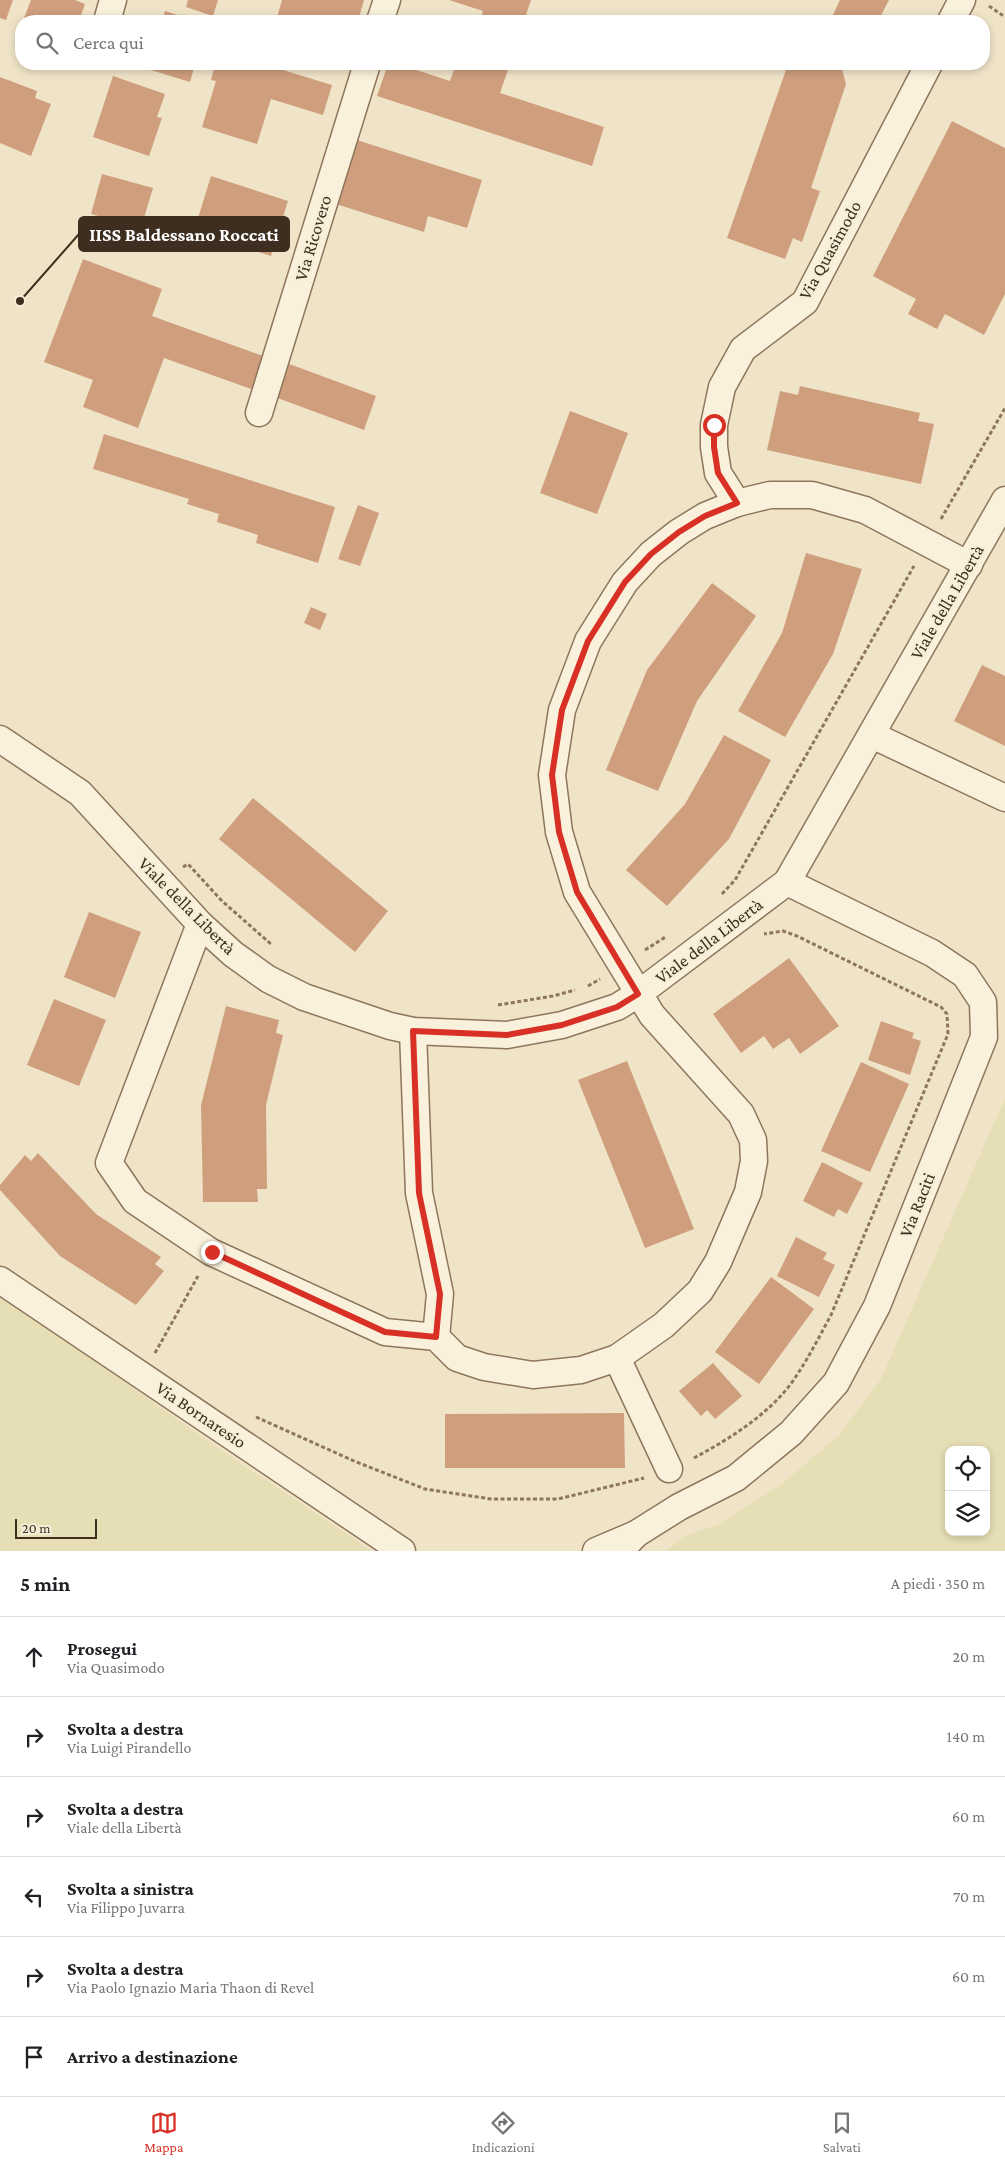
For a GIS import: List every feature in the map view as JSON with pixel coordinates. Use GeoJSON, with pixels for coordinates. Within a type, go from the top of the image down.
{"type":"FeatureCollection","features":[{"type":"Feature","properties":{"kind":"street"},"geometry":{"type":"LineString","coordinates":[[109,15],[114,0]]}},
{"type":"Feature","properties":{"kind":"street"},"geometry":{"type":"LineString","coordinates":[[382,15],[386,0]]}},
{"type":"Feature","properties":{"kind":"street"},"geometry":{"type":"LineString","coordinates":[[958,15],[973,2]]}},
{"type":"Feature","properties":{"kind":"street","name":"Via Ricovero"},"geometry":{"type":"LineString","coordinates":[[259,413],[365,70]]}},
{"type":"Feature","properties":{"kind":"street","name":"Via Quasimodo"},"geometry":{"type":"LineString","coordinates":[[737,503],[718,473],[714,447],[714,425],[722,387],[743,349],[805,302],[926,70]]}},
{"type":"Feature","properties":{"kind":"street"},"geometry":{"type":"LineString","coordinates":[[200,924],[109,1164],[135,1201],[212,1252],[385,1332],[436,1337],[457,1358],[484,1367],[533,1374],[581,1370],[617,1358],[664,1325],[700,1291],[718,1262],[748,1192],[754,1161],[753,1140],[741,1114],[652,1015],[577,892],[559,832],[552,775],[562,710],[588,641],[625,582],[651,554],[679,532],[705,516],[737,503],[770,495],[812,495],[865,510],[969,564]]}},
{"type":"Feature","properties":{"kind":"street","name":"Viale della Libertà"},"geometry":{"type":"LineString","coordinates":[[0,739],[80,793],[200,924],[233,954],[268,979],[304,997],[390,1026],[413,1031],[507,1035],[562,1025],[617,1007],[638,994],[787,882],[1005,500]]}},
{"type":"Feature","properties":{"kind":"street"},"geometry":{"type":"LineString","coordinates":[[872,735],[1005,798]]}},
{"type":"Feature","properties":{"kind":"street","name":"Via Raciti"},"geometry":{"type":"LineString","coordinates":[[596,1551],[628,1542],[678,1507],[736,1478],[790,1433],[836,1383],[877,1306],[984,1037],[983,1002],[965,975],[932,953],[787,882]]}},
{"type":"Feature","properties":{"kind":"street"},"geometry":{"type":"LineString","coordinates":[[413,1031],[419,1193],[440,1294],[436,1337]]}},
{"type":"Feature","properties":{"kind":"street","name":"Via Bornaresio"},"geometry":{"type":"LineString","coordinates":[[0,1280],[402,1551]]}},
{"type":"Feature","properties":{"kind":"street"},"geometry":{"type":"LineString","coordinates":[[617,1358],[670,1469]]}},
{"type":"Feature","properties":{"kind":"path"},"geometry":{"type":"LineString","coordinates":[[973,2],[1005,17]]}},
{"type":"Feature","properties":{"kind":"path"},"geometry":{"type":"LineString","coordinates":[[719,897],[734,880],[1005,408]]}},
{"type":"Feature","properties":{"kind":"path"},"geometry":{"type":"LineString","coordinates":[[162,882],[188,864],[222,901],[279,952]]}},
{"type":"Feature","properties":{"kind":"path"},"geometry":{"type":"LineString","coordinates":[[251,1415],[354,1461],[425,1489],[491,1499],[558,1499],[634,1482],[670,1469],[724,1442],[759,1417],[789,1386],[807,1359],[830,1315],[948,1034],[946,1014],[941,1007],[797,936],[783,931],[758,935],[724,892]]}},
{"type":"Feature","properties":{"kind":"path"},"geometry":{"type":"LineString","coordinates":[[490,1006],[553,996],[589,986],[669,934]]}},
{"type":"Feature","properties":{"kind":"path"},"geometry":{"type":"LineString","coordinates":[[153,1357],[212,1252]]}},
{"type":"Feature","properties":{"kind":"shaded area"},"geometry":{"type":"Polygon","coordinates":[[[1005,1098],[1005,1551],[666,1551],[685,1536],[719,1524],[782,1484],[840,1434],[881,1379],[1005,1098]]]}},
{"type":"Feature","properties":{"kind":"shaded area"},"geometry":{"type":"Polygon","coordinates":[[[0,1295],[234,1459],[372,1551],[0,1551],[0,1295]]]}},
{"type":"Feature","properties":{"kind":"building"},"geometry":{"type":"Polygon","coordinates":[[[0,0],[13,0],[6,20],[0,18],[0,0]]]}},
{"type":"Feature","properties":{"kind":"building"},"geometry":{"type":"Polygon","coordinates":[[[31,0],[75,0],[85,4],[81,15],[25,15],[31,0]]]}},
{"type":"Feature","properties":{"kind":"building"},"geometry":{"type":"Polygon","coordinates":[[[188,0],[218,0],[213,15],[186,7],[188,0]]]}},
{"type":"Feature","properties":{"kind":"building"},"geometry":{"type":"Polygon","coordinates":[[[282,0],[364,0],[360,15],[278,15],[282,0]]]}},
{"type":"Feature","properties":{"kind":"building"},"geometry":{"type":"Polygon","coordinates":[[[449,0],[531,0],[526,15],[482,15],[483,11],[449,0]]]}},
{"type":"Feature","properties":{"kind":"building"},"geometry":{"type":"Polygon","coordinates":[[[840,0],[889,0],[881,15],[833,15],[840,0]]]}},
{"type":"Feature","properties":{"kind":"building"},"geometry":{"type":"Polygon","coordinates":[[[165,11],[178,15],[164,15],[165,11]]]}},
{"type":"Feature","properties":{"kind":"building"},"geometry":{"type":"Polygon","coordinates":[[[151,70],[193,70],[190,82],[151,70]]]}},
{"type":"Feature","properties":{"kind":"building"},"geometry":{"type":"Polygon","coordinates":[[[214,70],[283,70],[332,85],[323,115],[271,99],[257,144],[202,127],[216,81],[211,80],[214,70]]]}},
{"type":"Feature","properties":{"kind":"building"},"geometry":{"type":"Polygon","coordinates":[[[386,70],[416,70],[450,81],[454,70],[508,70],[500,93],[604,127],[592,166],[377,96],[386,70]]]}},
{"type":"Feature","properties":{"kind":"building"},"geometry":{"type":"Polygon","coordinates":[[[786,70],[842,70],[846,84],[811,188],[820,191],[802,242],[793,238],[785,259],[727,238],[786,70]]]}},
{"type":"Feature","properties":{"kind":"building"},"geometry":{"type":"Polygon","coordinates":[[[113,76],[165,94],[157,117],[162,118],[149,156],[93,137],[113,76]]]}},
{"type":"Feature","properties":{"kind":"building"},"geometry":{"type":"Polygon","coordinates":[[[0,77],[37,91],[35,98],[51,104],[31,156],[0,143],[0,77]]]}},
{"type":"Feature","properties":{"kind":"building"},"geometry":{"type":"Polygon","coordinates":[[[952,121],[1005,148],[1005,294],[984,335],[945,314],[937,329],[908,314],[916,299],[873,276],[952,121]]]}},
{"type":"Feature","properties":{"kind":"building"},"geometry":{"type":"Polygon","coordinates":[[[357,140],[482,180],[467,228],[428,216],[424,232],[336,204],[357,140]]]}},
{"type":"Feature","properties":{"kind":"building"},"geometry":{"type":"Polygon","coordinates":[[[102,174],[153,188],[141,228],[91,214],[102,174]]]}},
{"type":"Feature","properties":{"kind":"building"},"geometry":{"type":"Polygon","coordinates":[[[211,176],[288,201],[271,256],[194,231],[211,176]]]}},
{"type":"Feature","properties":{"kind":"building"},"geometry":{"type":"Polygon","coordinates":[[[83,259],[162,289],[152,316],[266,357],[254,390],[164,358],[138,428],[83,407],[93,380],[44,362],[83,259]]]}},
{"type":"Feature","properties":{"kind":"building"},"geometry":{"type":"Polygon","coordinates":[[[284,362],[376,396],[364,430],[272,396],[284,362]]]}},
{"type":"Feature","properties":{"kind":"building"},"geometry":{"type":"Polygon","coordinates":[[[800,386],[920,413],[918,421],[934,424],[921,484],[767,450],[780,391],[798,395],[800,386]]]}},
{"type":"Feature","properties":{"kind":"building"},"geometry":{"type":"Polygon","coordinates":[[[570,411],[628,433],[597,514],[540,493],[570,411]]]}},
{"type":"Feature","properties":{"kind":"building"},"geometry":{"type":"Polygon","coordinates":[[[104,434],[335,507],[318,563],[256,543],[258,535],[217,522],[219,514],[187,504],[189,499],[93,469],[104,434]]]}},
{"type":"Feature","properties":{"kind":"building"},"geometry":{"type":"Polygon","coordinates":[[[358,505],[379,513],[360,566],[338,559],[358,505]]]}},
{"type":"Feature","properties":{"kind":"building"},"geometry":{"type":"Polygon","coordinates":[[[806,553],[862,569],[833,654],[785,737],[738,711],[782,633],[806,553]]]}},
{"type":"Feature","properties":{"kind":"building"},"geometry":{"type":"Polygon","coordinates":[[[712,583],[756,616],[697,701],[658,791],[606,770],[647,670],[712,583]]]}},
{"type":"Feature","properties":{"kind":"building"},"geometry":{"type":"Polygon","coordinates":[[[311,607],[327,614],[320,630],[304,623],[311,607]]]}},
{"type":"Feature","properties":{"kind":"building"},"geometry":{"type":"Polygon","coordinates":[[[982,665],[1005,676],[1005,746],[954,721],[982,665]]]}},
{"type":"Feature","properties":{"kind":"building"},"geometry":{"type":"Polygon","coordinates":[[[724,735],[771,760],[729,839],[667,906],[626,870],[685,804],[724,735]]]}},
{"type":"Feature","properties":{"kind":"building"},"geometry":{"type":"Polygon","coordinates":[[[253,798],[388,911],[355,952],[219,839],[253,798]]]}},
{"type":"Feature","properties":{"kind":"building"},"geometry":{"type":"Polygon","coordinates":[[[89,912],[141,932],[115,998],[64,977],[89,912]]]}},
{"type":"Feature","properties":{"kind":"building"},"geometry":{"type":"Polygon","coordinates":[[[789,958],[839,1026],[800,1054],[789,1038],[773,1049],[764,1036],[741,1053],[713,1014],[789,958]]]}},
{"type":"Feature","properties":{"kind":"building"},"geometry":{"type":"Polygon","coordinates":[[[54,999],[106,1020],[79,1086],[27,1065],[54,999]]]}},
{"type":"Feature","properties":{"kind":"building"},"geometry":{"type":"Polygon","coordinates":[[[226,1006],[279,1020],[276,1033],[283,1035],[266,1105],[267,1189],[257,1189],[258,1202],[203,1202],[201,1105],[226,1006]]]}},
{"type":"Feature","properties":{"kind":"building"},"geometry":{"type":"Polygon","coordinates":[[[881,1021],[914,1033],[912,1038],[921,1041],[910,1075],[868,1060],[881,1021]]]}},
{"type":"Feature","properties":{"kind":"building"},"geometry":{"type":"Polygon","coordinates":[[[627,1061],[694,1229],[645,1248],[578,1080],[627,1061]]]}},
{"type":"Feature","properties":{"kind":"building"},"geometry":{"type":"Polygon","coordinates":[[[861,1062],[909,1084],[870,1172],[821,1151],[861,1062]]]}},
{"type":"Feature","properties":{"kind":"building"},"geometry":{"type":"Polygon","coordinates":[[[38,1153],[96,1214],[161,1257],[155,1264],[164,1271],[136,1305],[60,1256],[0,1190],[0,1185],[25,1155],[31,1161],[38,1153]]]}},
{"type":"Feature","properties":{"kind":"building"},"geometry":{"type":"Polygon","coordinates":[[[822,1162],[863,1183],[847,1214],[838,1209],[834,1217],[803,1201],[822,1162]]]}},
{"type":"Feature","properties":{"kind":"building"},"geometry":{"type":"Polygon","coordinates":[[[796,1237],[827,1253],[823,1259],[835,1265],[819,1297],[777,1276],[796,1237]]]}},
{"type":"Feature","properties":{"kind":"building"},"geometry":{"type":"Polygon","coordinates":[[[771,1277],[814,1309],[759,1384],[715,1352],[771,1277]]]}},
{"type":"Feature","properties":{"kind":"building"},"geometry":{"type":"Polygon","coordinates":[[[713,1363],[742,1396],[715,1419],[707,1410],[701,1416],[679,1391],[713,1363]]]}},
{"type":"Feature","properties":{"kind":"building"},"geometry":{"type":"Polygon","coordinates":[[[624,1413],[625,1468],[445,1468],[445,1414],[624,1413]]]}},
{"type":"Feature","properties":{"kind":"place","name":"IISS Baldessano Roccati"},"geometry":{"type":"Point","coordinates":[20,301]}},
{"type":"Feature","properties":{"kind":"route"},"geometry":{"type":"LineString","coordinates":[[212,1252],[385,1332],[436,1337],[440,1294],[419,1193],[413,1031],[507,1035],[562,1025],[617,1007],[638,994],[608,947],[577,892],[559,832],[552,775],[562,710],[588,641],[625,582],[651,554],[679,532],[705,516],[737,503],[718,473],[714,447],[714,425]]}}]}
